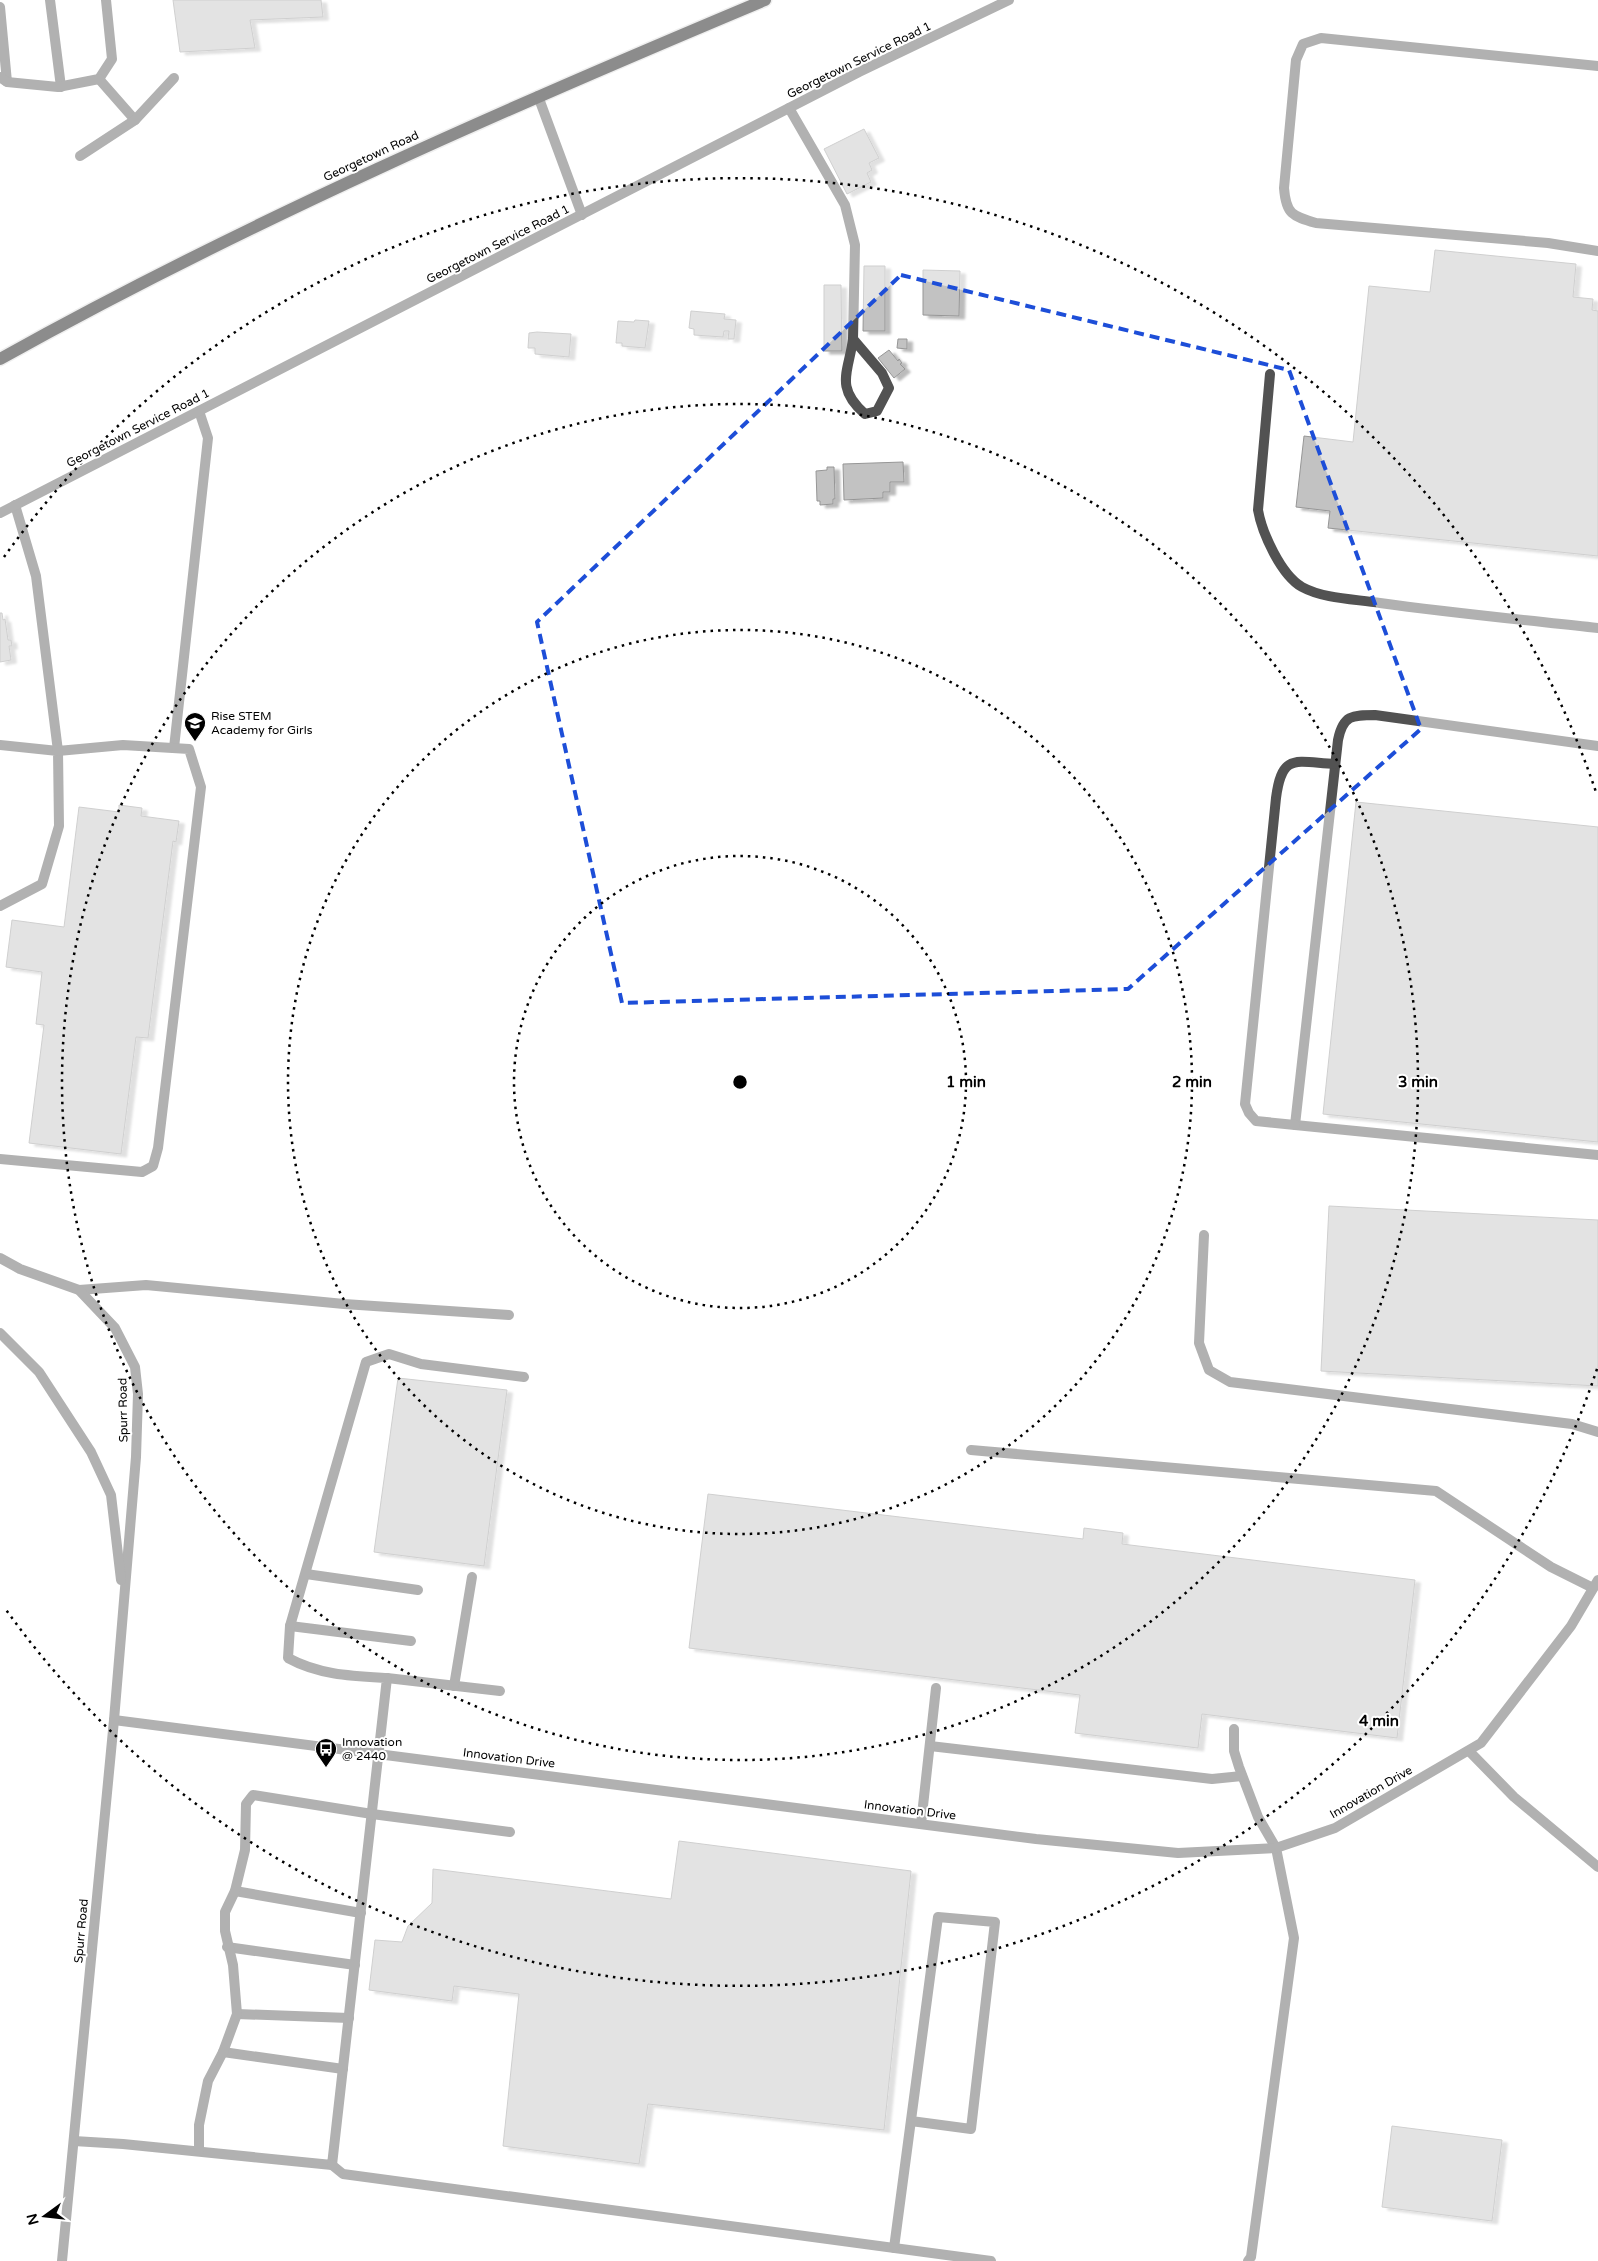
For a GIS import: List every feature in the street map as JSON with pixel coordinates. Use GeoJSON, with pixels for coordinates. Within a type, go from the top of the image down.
{"type":"FeatureCollection","features":[{"type":"Feature","properties":{"kind":"main road","name":"Georgetown Road"},"geometry":{"type":"LineString","coordinates":[[0,359],[148,279],[414,151],[538,96],[765,0]]}},
{"type":"Feature","properties":{"kind":"street"},"geometry":{"type":"LineString","coordinates":[[50,0],[61,87]]}},
{"type":"Feature","properties":{"kind":"street"},"geometry":{"type":"LineString","coordinates":[[0,7],[4,80],[61,87],[99,79],[112,59],[106,0]]}},
{"type":"Feature","properties":{"kind":"street","name":"Georgetown Service Road 1"},"geometry":{"type":"LineString","coordinates":[[0,513],[789,108],[1009,0]]}},
{"type":"Feature","properties":{"kind":"street"},"geometry":{"type":"LineString","coordinates":[[1598,66],[1321,38],[1303,44],[1296,60],[1284,188],[1285,204],[1294,216],[1316,222],[1548,243],[1598,251]]}},
{"type":"Feature","properties":{"kind":"street"},"geometry":{"type":"LineString","coordinates":[[80,156],[135,120],[174,78]]}},
{"type":"Feature","properties":{"kind":"street"},"geometry":{"type":"LineString","coordinates":[[99,79],[135,120]]}},
{"type":"Feature","properties":{"kind":"street"},"geometry":{"type":"LineString","coordinates":[[538,96],[582,214]]}},
{"type":"Feature","properties":{"kind":"street"},"geometry":{"type":"LineString","coordinates":[[789,108],[845,205],[855,245],[853,339],[852,351],[846,364],[846,386],[854,405],[865,414],[877,411],[888,388],[882,373],[853,339]]}},
{"type":"Feature","properties":{"kind":"street"},"geometry":{"type":"LineString","coordinates":[[1270,374],[1258,510],[1261,528],[1271,550],[1300,586],[1322,594],[1426,609],[1598,628]]}},
{"type":"Feature","properties":{"kind":"street"},"geometry":{"type":"LineString","coordinates":[[174,748],[208,438],[199,411]]}},
{"type":"Feature","properties":{"kind":"street"},"geometry":{"type":"LineString","coordinates":[[0,906],[42,884],[59,826],[58,751],[36,576],[15,505]]}},
{"type":"Feature","properties":{"kind":"street"},"geometry":{"type":"LineString","coordinates":[[1296,1125],[1335,764],[1341,725],[1350,717],[1375,715],[1598,746]]}},
{"type":"Feature","properties":{"kind":"street"},"geometry":{"type":"LineString","coordinates":[[0,745],[58,751],[123,745],[189,748],[201,787],[159,1138],[153,1166],[142,1172],[0,1159]]}},
{"type":"Feature","properties":{"kind":"street"},"geometry":{"type":"LineString","coordinates":[[1335,764],[1296,762],[1286,765],[1280,774],[1245,1104],[1249,1113],[1256,1121],[1598,1155]]}},
{"type":"Feature","properties":{"kind":"street"},"geometry":{"type":"LineString","coordinates":[[1204,1235],[1199,1343],[1209,1370],[1230,1382],[1572,1424],[1598,1432]]}},
{"type":"Feature","properties":{"kind":"street","name":"Spurr Road"},"geometry":{"type":"LineString","coordinates":[[0,1258],[20,1268],[79,1290],[115,1328],[135,1368],[138,1394],[136,1457],[114,1720],[62,2261]]}},
{"type":"Feature","properties":{"kind":"street"},"geometry":{"type":"LineString","coordinates":[[79,1290],[146,1285],[344,1304],[509,1316]]}},
{"type":"Feature","properties":{"kind":"street","name":"Spurr Road"},"geometry":{"type":"LineString","coordinates":[[0,1333],[39,1372],[92,1452],[110,1495],[124,1603]]}},
{"type":"Feature","properties":{"kind":"street"},"geometry":{"type":"LineString","coordinates":[[500,1691],[387,1678],[339,1675],[304,1667],[288,1658],[290,1626],[366,1362],[389,1354],[421,1364],[524,1377]]}},
{"type":"Feature","properties":{"kind":"street"},"geometry":{"type":"LineString","coordinates":[[971,1450],[1436,1491],[1551,1567],[1595,1584]]}},
{"type":"Feature","properties":{"kind":"street"},"geometry":{"type":"LineString","coordinates":[[306,1574],[418,1590]]}},
{"type":"Feature","properties":{"kind":"street"},"geometry":{"type":"LineString","coordinates":[[454,1686],[472,1577]]}},
{"type":"Feature","properties":{"kind":"street","name":"Innovation Drive"},"geometry":{"type":"LineString","coordinates":[[114,1720],[1036,1839],[1178,1853],[1276,1848],[1335,1828],[1481,1743],[1571,1626],[1595,1584]]}},
{"type":"Feature","properties":{"kind":"street"},"geometry":{"type":"LineString","coordinates":[[290,1626],[411,1641]]}},
{"type":"Feature","properties":{"kind":"street"},"geometry":{"type":"LineString","coordinates":[[332,2165],[387,1678]]}},
{"type":"Feature","properties":{"kind":"street"},"geometry":{"type":"LineString","coordinates":[[921,1824],[936,1688]]}},
{"type":"Feature","properties":{"kind":"street"},"geometry":{"type":"LineString","coordinates":[[1234,1729],[1234,1751],[1242,1776],[1258,1817],[1276,1848],[1294,1938],[1266,2156],[1251,2257],[1248,2261]]}},
{"type":"Feature","properties":{"kind":"street"},"geometry":{"type":"LineString","coordinates":[[930,1746],[1212,1779],[1242,1776]]}},
{"type":"Feature","properties":{"kind":"street"},"geometry":{"type":"LineString","coordinates":[[1469,1751],[1514,1797],[1598,1868]]}},
{"type":"Feature","properties":{"kind":"street"},"geometry":{"type":"LineString","coordinates":[[199,2151],[199,2125],[208,2082],[223,2052],[238,2014],[233,1965],[224,1931],[225,1912],[236,1891],[245,1850],[246,1804],[254,1795],[372,1814],[510,1832]]}},
{"type":"Feature","properties":{"kind":"street"},"geometry":{"type":"LineString","coordinates":[[236,1891],[361,1913]]}},
{"type":"Feature","properties":{"kind":"street"},"geometry":{"type":"LineString","coordinates":[[894,2248],[938,1917],[995,1922],[971,2130],[911,2122]]}},
{"type":"Feature","properties":{"kind":"street"},"geometry":{"type":"LineString","coordinates":[[227,1947],[355,1965]]}},
{"type":"Feature","properties":{"kind":"street"},"geometry":{"type":"LineString","coordinates":[[238,2014],[349,2018]]}},
{"type":"Feature","properties":{"kind":"street"},"geometry":{"type":"LineString","coordinates":[[223,2052],[343,2069]]}},
{"type":"Feature","properties":{"kind":"street"},"geometry":{"type":"LineString","coordinates":[[74,2141],[199,2151],[332,2165],[343,2174],[991,2261]]}},
{"type":"Feature","properties":{"kind":"highlighted area"},"geometry":{"type":"Polygon","coordinates":[[[901,275],[1289,370],[1421,729],[1128,989],[622,1003],[537,622],[901,275]]]}},
{"type":"Feature","properties":{"kind":"building"},"geometry":{"type":"Polygon","coordinates":[[[173,0],[321,0],[323,17],[250,20],[255,48],[180,52],[173,0]]]}},
{"type":"Feature","properties":{"kind":"building"},"geometry":{"type":"Polygon","coordinates":[[[864,129],[879,158],[869,163],[872,170],[867,173],[871,182],[847,194],[824,149],[864,129]]]}},
{"type":"Feature","properties":{"kind":"building"},"geometry":{"type":"Polygon","coordinates":[[[1435,250],[1576,264],[1573,297],[1593,299],[1592,310],[1598,311],[1598,556],[1328,528],[1330,511],[1296,507],[1304,436],[1353,442],[1369,286],[1430,292],[1435,250]]]}},
{"type":"Feature","properties":{"kind":"building"},"geometry":{"type":"Polygon","coordinates":[[[864,266],[885,266],[885,331],[863,331],[864,266]]]}},
{"type":"Feature","properties":{"kind":"building"},"geometry":{"type":"Polygon","coordinates":[[[923,270],[960,271],[959,316],[923,315],[923,270]]]}},
{"type":"Feature","properties":{"kind":"building"},"geometry":{"type":"Polygon","coordinates":[[[824,285],[841,285],[842,351],[824,351],[824,285]]]}},
{"type":"Feature","properties":{"kind":"building"},"geometry":{"type":"Polygon","coordinates":[[[691,311],[725,314],[724,319],[736,320],[734,339],[728,339],[729,331],[724,331],[723,337],[694,335],[694,329],[689,328],[691,311]]]}},
{"type":"Feature","properties":{"kind":"building"},"geometry":{"type":"Polygon","coordinates":[[[635,320],[649,321],[645,348],[622,346],[622,343],[616,343],[618,321],[634,322],[635,320]]]}},
{"type":"Feature","properties":{"kind":"building"},"geometry":{"type":"Polygon","coordinates":[[[529,333],[571,334],[569,357],[535,354],[535,348],[528,348],[529,333]]]}},
{"type":"Feature","properties":{"kind":"building"},"geometry":{"type":"Polygon","coordinates":[[[898,339],[907,339],[907,349],[897,348],[898,339]]]}},
{"type":"Feature","properties":{"kind":"building"},"geometry":{"type":"Polygon","coordinates":[[[889,350],[898,361],[899,359],[902,363],[900,364],[905,369],[894,378],[878,358],[889,350]]]}},
{"type":"Feature","properties":{"kind":"building"},"geometry":{"type":"Polygon","coordinates":[[[903,462],[904,482],[890,482],[890,492],[883,492],[883,498],[844,500],[843,464],[903,462]]]}},
{"type":"Feature","properties":{"kind":"building"},"geometry":{"type":"Polygon","coordinates":[[[827,467],[834,467],[835,499],[833,499],[833,504],[820,505],[820,501],[817,501],[816,471],[827,470],[827,467]]]}},
{"type":"Feature","properties":{"kind":"building"},"geometry":{"type":"Polygon","coordinates":[[[0,613],[2,613],[3,620],[5,619],[8,640],[11,640],[12,646],[9,646],[11,660],[0,662],[0,613]]]}},
{"type":"Feature","properties":{"kind":"building"},"geometry":{"type":"Polygon","coordinates":[[[1356,802],[1598,827],[1598,1142],[1323,1114],[1356,802]]]}},
{"type":"Feature","properties":{"kind":"building"},"geometry":{"type":"Polygon","coordinates":[[[119,805],[142,808],[141,816],[179,821],[176,842],[173,841],[148,1038],[136,1037],[121,1154],[29,1143],[44,1025],[36,1024],[42,972],[6,967],[12,920],[64,927],[79,807],[119,812],[119,805]]]}},
{"type":"Feature","properties":{"kind":"building"},"geometry":{"type":"Polygon","coordinates":[[[1329,1206],[1598,1220],[1598,1386],[1321,1371],[1329,1206]]]}},
{"type":"Feature","properties":{"kind":"building"},"geometry":{"type":"Polygon","coordinates":[[[398,1378],[507,1390],[484,1566],[374,1552],[398,1378]]]}},
{"type":"Feature","properties":{"kind":"building"},"geometry":{"type":"Polygon","coordinates":[[[708,1494],[1083,1539],[1084,1528],[1123,1533],[1122,1544],[1415,1580],[1397,1738],[1202,1714],[1198,1748],[1075,1733],[1080,1695],[689,1648],[708,1494]]]}},
{"type":"Feature","properties":{"kind":"building"},"geometry":{"type":"Polygon","coordinates":[[[679,1841],[911,1871],[884,2130],[648,2104],[639,2164],[503,2146],[519,1994],[454,1986],[452,2001],[369,1990],[375,1940],[402,1942],[408,1926],[432,1903],[433,1869],[671,1899],[679,1841]]]}},
{"type":"Feature","properties":{"kind":"building"},"geometry":{"type":"Polygon","coordinates":[[[1392,2126],[1502,2140],[1492,2221],[1382,2207],[1392,2126]]]}},
{"type":"Feature","properties":{"kind":"place","name":"Rise STEM Academy for Girls"},"geometry":{"type":"Point","coordinates":[195,742]}},
{"type":"Feature","properties":{"kind":"place","name":"Innovation @ 2440"},"geometry":{"type":"Point","coordinates":[326,1768]}}]}
